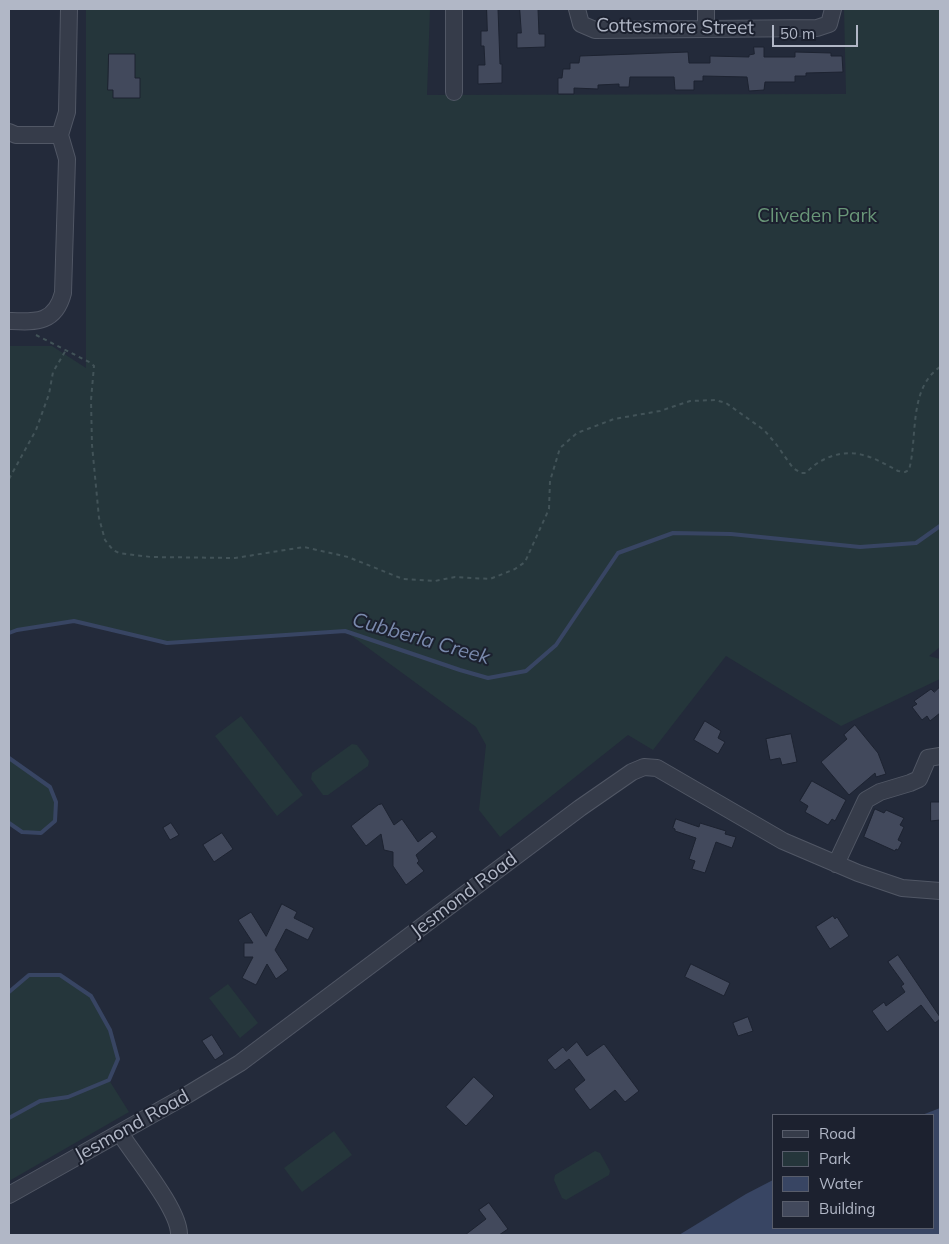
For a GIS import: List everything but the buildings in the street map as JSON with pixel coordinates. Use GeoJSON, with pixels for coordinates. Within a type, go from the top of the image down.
{"type":"FeatureCollection","features":[{"type":"Feature","properties":{"kind":"street"},"geometry":{"type":"LineString","coordinates":[[9,322],[42,320],[56,311],[60,305],[63,293],[67,159],[60,135],[67,112],[69,9]]}},
{"type":"Feature","properties":{"kind":"street"},"geometry":{"type":"LineString","coordinates":[[454,9],[454,92]]}},
{"type":"Feature","properties":{"kind":"street","name":"Cottesmore Street"},"geometry":{"type":"LineString","coordinates":[[577,9],[581,24],[595,30],[818,28],[829,24],[833,9]]}},
{"type":"Feature","properties":{"kind":"street"},"geometry":{"type":"LineString","coordinates":[[706,9],[706,28]]}},
{"type":"Feature","properties":{"kind":"street"},"geometry":{"type":"LineString","coordinates":[[9,132],[16,135],[60,135]]}},
{"type":"Feature","properties":{"kind":"street"},"geometry":{"type":"LineString","coordinates":[[836,864],[866,800],[880,792],[919,779],[928,758],[940,756]]}},
{"type":"Feature","properties":{"kind":"street","name":"Jesmond Road"},"geometry":{"type":"LineString","coordinates":[[9,1195],[222,1075],[258,1051],[580,808],[632,772],[644,767],[657,768],[783,841],[836,864],[902,888],[940,891]]}},
{"type":"Feature","properties":{"kind":"street"},"geometry":{"type":"LineString","coordinates":[[120,1133],[172,1210],[178,1225],[179,1235]]}},
{"type":"Feature","properties":{"kind":"path"},"geometry":{"type":"LineString","coordinates":[[32,332],[94,366],[91,400],[95,480],[99,518],[105,540],[113,550],[119,553],[151,557],[235,558],[304,547],[348,557],[403,579],[425,581],[455,577],[490,578],[515,569],[525,562],[549,509],[550,481],[560,448],[577,433],[596,424],[660,411],[690,401],[715,400],[726,403],[737,410],[764,430],[793,468],[801,473],[806,473],[817,463],[839,454],[861,454],[898,471],[905,472],[909,470],[913,456],[913,433],[924,384],[932,372],[940,367]]}},
{"type":"Feature","properties":{"kind":"path"},"geometry":{"type":"LineString","coordinates":[[9,479],[36,430],[53,372],[66,350]]}},
{"type":"Feature","properties":{"kind":"green space","name":"Cliveden Park"},"geometry":{"type":"Polygon","coordinates":[[[86,9],[430,9],[427,95],[846,94],[844,9],[940,9],[940,647],[929,656],[940,659],[940,679],[841,726],[726,656],[653,750],[628,735],[500,837],[479,810],[486,745],[476,727],[345,631],[167,643],[74,621],[9,633],[9,346],[52,346],[86,368],[86,9]]]}},
{"type":"Feature","properties":{"kind":"green space"},"geometry":{"type":"Polygon","coordinates":[[[241,716],[303,795],[277,816],[215,736],[241,716]]]}},
{"type":"Feature","properties":{"kind":"green space"},"geometry":{"type":"Polygon","coordinates":[[[352,744],[357,745],[369,761],[368,766],[328,795],[323,795],[311,779],[312,773],[352,744]]]}},
{"type":"Feature","properties":{"kind":"green space"},"geometry":{"type":"Polygon","coordinates":[[[9,758],[50,787],[56,802],[55,821],[41,833],[22,832],[9,823],[9,758]]]}},
{"type":"Feature","properties":{"kind":"green space"},"geometry":{"type":"Polygon","coordinates":[[[29,975],[60,975],[91,996],[110,1030],[118,1059],[109,1080],[129,1112],[9,1181],[9,992],[29,975]]]}},
{"type":"Feature","properties":{"kind":"green space"},"geometry":{"type":"Polygon","coordinates":[[[228,984],[258,1023],[240,1038],[209,998],[228,984]]]}},
{"type":"Feature","properties":{"kind":"green space"},"geometry":{"type":"Polygon","coordinates":[[[334,1131],[352,1155],[302,1192],[284,1168],[334,1131]]]}},
{"type":"Feature","properties":{"kind":"green space"},"geometry":{"type":"Polygon","coordinates":[[[595,1151],[600,1153],[610,1171],[609,1175],[566,1200],[562,1198],[554,1180],[555,1175],[595,1151]]]}},
{"type":"Feature","properties":{"kind":"water"},"geometry":{"type":"Polygon","coordinates":[[[940,1108],[940,1235],[679,1235],[746,1194],[772,1181],[772,1229],[934,1229],[934,1114],[925,1114],[940,1108]]]}},
{"type":"Feature","properties":{"kind":"waterway","name":"Cubberla Creek"},"geometry":{"type":"LineString","coordinates":[[9,633],[74,621],[167,643],[345,631],[488,678],[526,671],[556,645],[618,553],[673,533],[731,534],[860,547],[916,543],[940,526]]}},
{"type":"Feature","properties":{"kind":"waterway","name":"Cubberla Creek"},"geometry":{"type":"LineString","coordinates":[[9,758],[50,787],[56,802],[55,821],[41,833],[22,832],[9,823]]}},
{"type":"Feature","properties":{"kind":"waterway","name":"Cubberla Creek"},"geometry":{"type":"LineString","coordinates":[[9,992],[29,975],[60,975],[91,996],[110,1030],[118,1059],[109,1080],[68,1097],[40,1101],[9,1118]]}}]}
